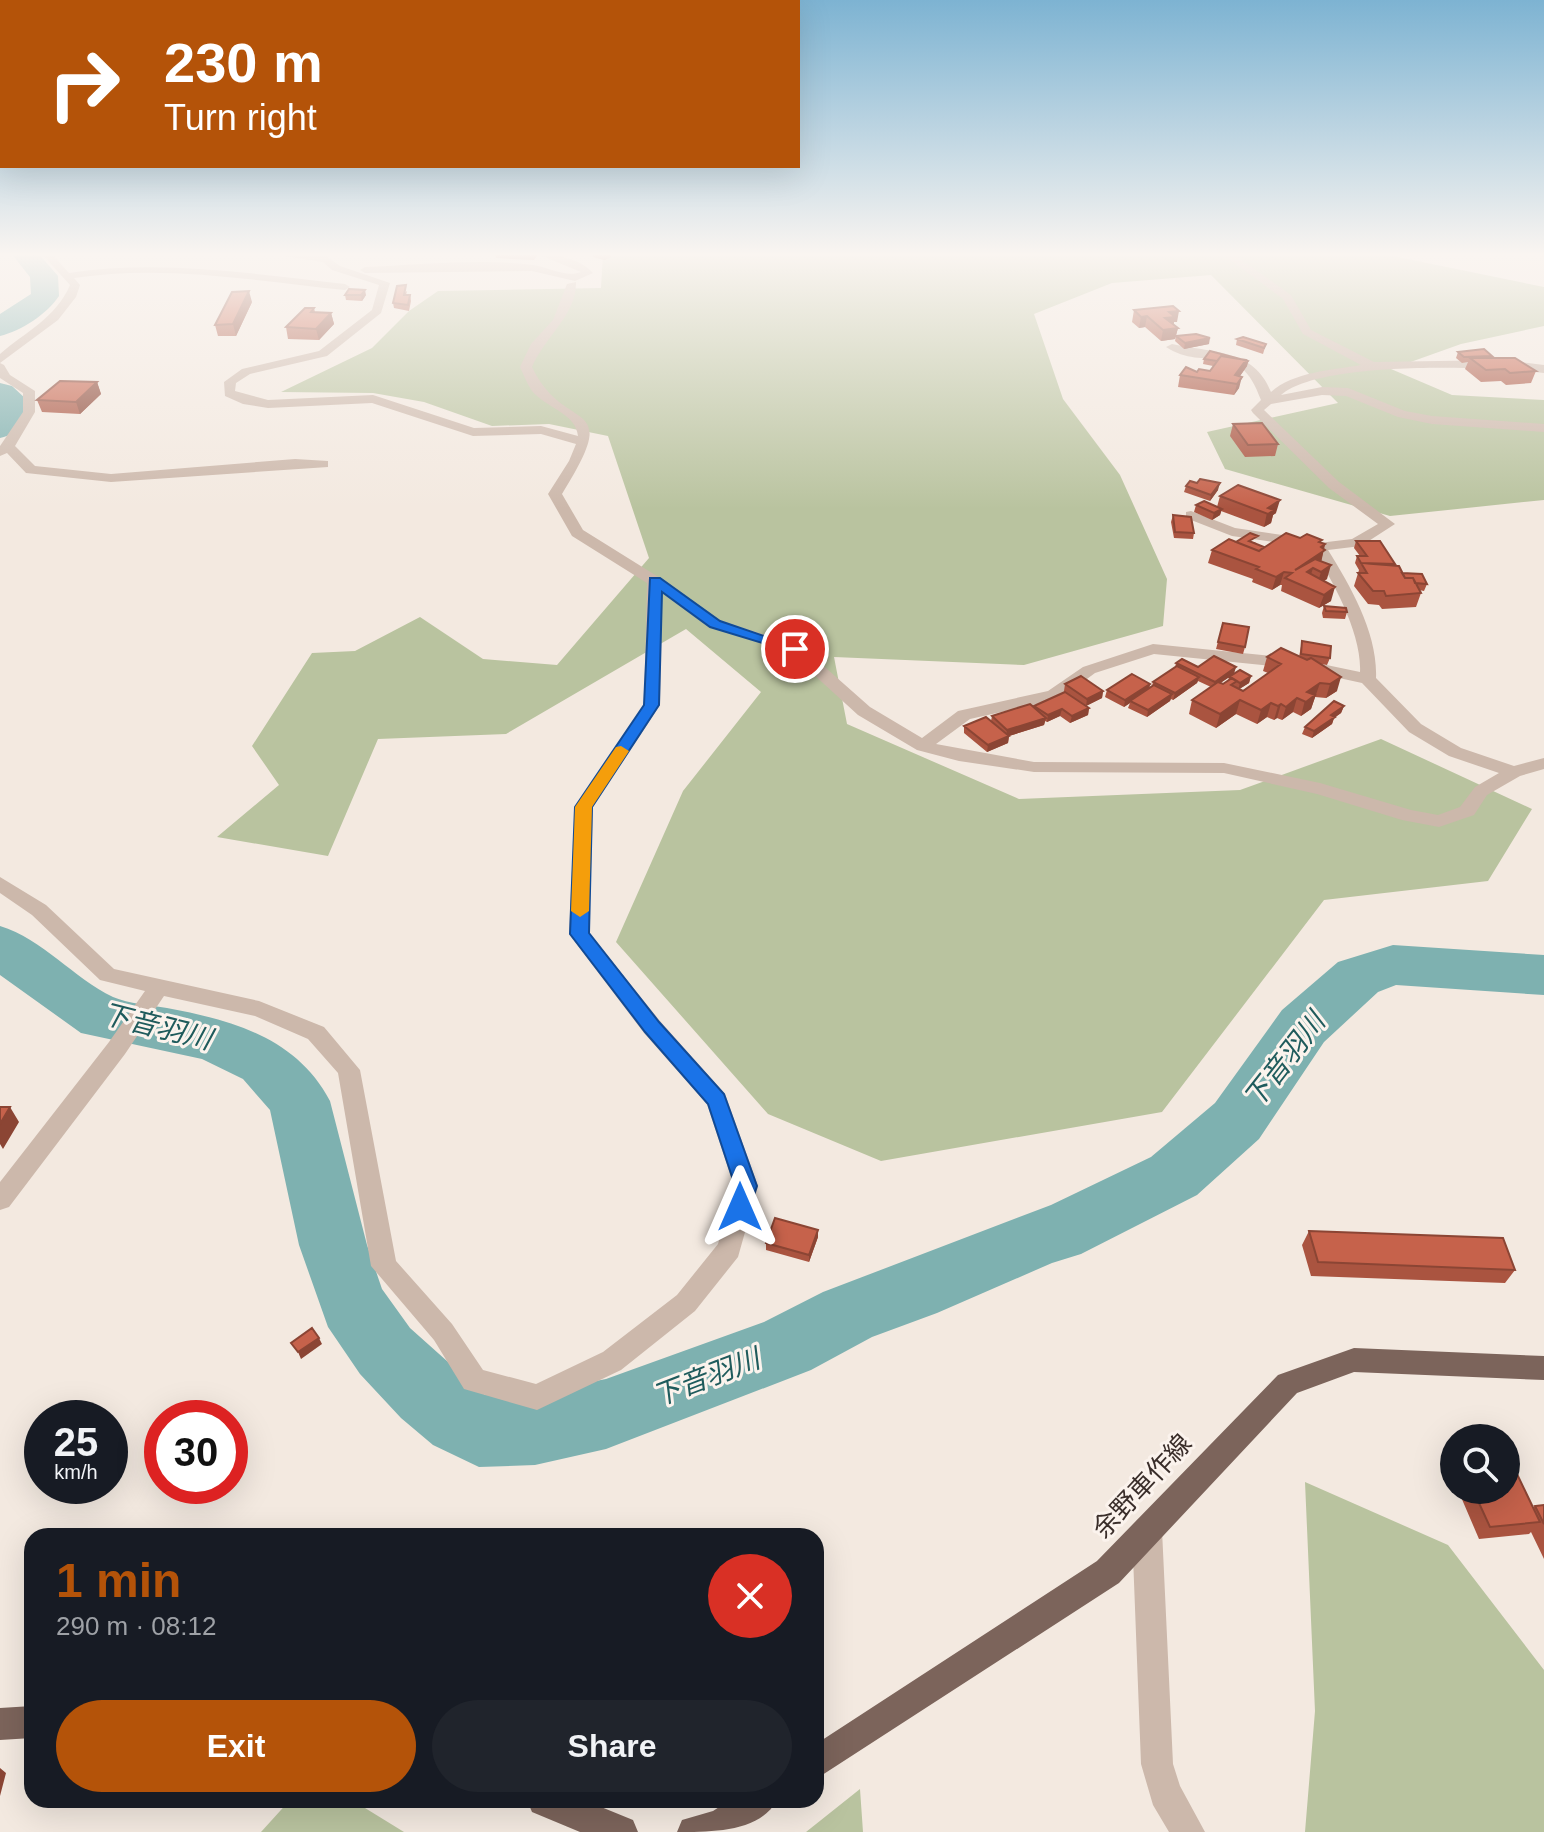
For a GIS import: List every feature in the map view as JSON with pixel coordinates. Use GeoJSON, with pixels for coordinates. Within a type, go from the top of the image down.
{"type":"FeatureCollection","features":[{"type":"Feature","properties":{"kind":"main road","name":"余野車作線"},"geometry":{"type":"LineString","coordinates":[[824,1758],[1108,1572],[1288,1384],[1354,1360],[1544,1368]]}},
{"type":"Feature","properties":{"kind":"main road"},"geometry":{"type":"LineString","coordinates":[[0,1724],[24,1722]]}},
{"type":"Feature","properties":{"kind":"main road"},"geometry":{"type":"LineString","coordinates":[[563,1808],[621,1832]]}},
{"type":"Feature","properties":{"kind":"main road"},"geometry":{"type":"LineString","coordinates":[[694,1832],[719,1827],[748,1808]]}},
{"type":"Feature","properties":{"kind":"street"},"geometry":{"type":"LineString","coordinates":[[0,360],[27,338]]}},
{"type":"Feature","properties":{"kind":"street"},"geometry":{"type":"LineString","coordinates":[[342,338],[323,354],[246,371],[230,382],[229,393],[247,401],[268,404],[373,399],[473,432],[541,430],[584,442]]}},
{"type":"Feature","properties":{"kind":"street"},"geometry":{"type":"LineString","coordinates":[[542,338],[526,367],[539,392],[581,419],[585,427],[578,461],[555,494],[577,533],[655,581],[715,624],[795,649],[864,711],[923,746],[959,756],[1034,767],[1224,768],[1320,789],[1409,816],[1439,821],[1467,811],[1481,791],[1514,772],[1544,763]]}},
{"type":"Feature","properties":{"kind":"street"},"geometry":{"type":"LineString","coordinates":[[1319,338],[1372,366]]}},
{"type":"Feature","properties":{"kind":"street"},"geometry":{"type":"LineString","coordinates":[[1172,347],[1186,352],[1224,353],[1242,361],[1256,371],[1268,401]]}},
{"type":"Feature","properties":{"kind":"street"},"geometry":{"type":"LineString","coordinates":[[1191,515],[1232,532],[1319,547],[1356,543],[1388,524],[1334,485],[1257,410],[1283,387],[1301,380],[1372,366],[1502,364],[1544,369]]}},
{"type":"Feature","properties":{"kind":"street"},"geometry":{"type":"LineString","coordinates":[[0,367],[5,377],[29,391],[29,412],[3,449],[31,470],[111,478],[295,463],[323,464]]}},
{"type":"Feature","properties":{"kind":"street"},"geometry":{"type":"LineString","coordinates":[[1268,401],[1322,391],[1348,392],[1402,414],[1432,420],[1544,428]]}},
{"type":"Feature","properties":{"kind":"street"},"geometry":{"type":"LineString","coordinates":[[1319,547],[1340,581],[1355,618],[1369,658],[1368,679]]}},
{"type":"Feature","properties":{"kind":"street"},"geometry":{"type":"LineString","coordinates":[[0,884],[39,910],[107,975],[259,1009],[316,1033],[349,1070],[384,1266],[443,1332],[474,1380],[537,1397],[612,1361],[686,1303],[729,1249],[746,1186],[717,1100],[652,1027],[579,934],[584,807],[652,705],[655,581]]}},
{"type":"Feature","properties":{"kind":"street"},"geometry":{"type":"LineString","coordinates":[[923,746],[964,715],[1054,695],[1089,670],[1153,649],[1293,663],[1368,679],[1415,728],[1455,752],[1514,772]]}},
{"type":"Feature","properties":{"kind":"street"},"geometry":{"type":"LineString","coordinates":[[0,1200],[117,1048],[159,987]]}},
{"type":"Feature","properties":{"kind":"street"},"geometry":{"type":"LineString","coordinates":[[1147,1530],[1157,1764],[1165,1793],[1188,1832]]}},
{"type":"Feature","properties":{"kind":"green space"},"geometry":{"type":"Polygon","coordinates":[[[382,338],[1042,338],[1063,399],[1120,475],[1167,579],[1163,626],[1024,665],[834,657],[847,724],[1019,799],[1240,790],[1381,739],[1532,809],[1488,881],[1324,900],[1162,1112],[881,1161],[768,1114],[616,942],[683,791],[761,692],[686,629],[506,734],[378,739],[328,856],[217,837],[279,785],[252,746],[312,653],[355,651],[420,617],[483,659],[557,665],[649,558],[608,436],[549,424],[492,426],[424,402],[373,393],[281,392],[372,348],[382,338]]]}},
{"type":"Feature","properties":{"kind":"green space"},"geometry":{"type":"Polygon","coordinates":[[[1274,338],[1486,338],[1461,344],[1391,369],[1452,395],[1544,400],[1544,500],[1390,516],[1225,469],[1207,432],[1338,403],[1274,338]]]}},
{"type":"Feature","properties":{"kind":"green space"},"geometry":{"type":"Polygon","coordinates":[[[1305,1482],[1448,1545],[1544,1670],[1544,1832],[1305,1832],[1315,1711],[1305,1482]]]}},
{"type":"Feature","properties":{"kind":"green space"},"geometry":{"type":"Polygon","coordinates":[[[860,1789],[863,1832],[806,1832],[860,1789]]]}},
{"type":"Feature","properties":{"kind":"green space"},"geometry":{"type":"Polygon","coordinates":[[[283,1808],[365,1808],[404,1832],[261,1832],[283,1808]]]}},
{"type":"Feature","properties":{"kind":"building"},"geometry":{"type":"Polygon","coordinates":[[[1179,338],[1208,338],[1185,343],[1179,338]]]}},
{"type":"Feature","properties":{"kind":"building"},"geometry":{"type":"Polygon","coordinates":[[[1248,338],[1266,344],[1264,348],[1237,339],[1248,338]]]}},
{"type":"Feature","properties":{"kind":"building"},"geometry":{"type":"Polygon","coordinates":[[[1484,349],[1492,356],[1464,357],[1458,352],[1484,349]]]}},
{"type":"Feature","properties":{"kind":"building"},"geometry":{"type":"Polygon","coordinates":[[[1210,351],[1241,359],[1221,356],[1217,361],[1204,359],[1210,351]]]}},
{"type":"Feature","properties":{"kind":"building"},"geometry":{"type":"Polygon","coordinates":[[[1221,356],[1246,360],[1235,375],[1242,377],[1237,384],[1180,375],[1186,367],[1197,372],[1199,369],[1210,371],[1221,356]]]}},
{"type":"Feature","properties":{"kind":"building"},"geometry":{"type":"Polygon","coordinates":[[[1470,358],[1515,358],[1536,371],[1510,373],[1505,369],[1486,370],[1470,358]]]}},
{"type":"Feature","properties":{"kind":"building"},"geometry":{"type":"Polygon","coordinates":[[[60,381],[97,382],[76,402],[37,400],[60,381]]]}},
{"type":"Feature","properties":{"kind":"building"},"geometry":{"type":"Polygon","coordinates":[[[1262,423],[1278,444],[1248,445],[1233,424],[1262,423]]]}},
{"type":"Feature","properties":{"kind":"building"},"geometry":{"type":"Polygon","coordinates":[[[1200,479],[1220,483],[1211,495],[1186,486],[1190,481],[1197,483],[1200,479]]]}},
{"type":"Feature","properties":{"kind":"building"},"geometry":{"type":"Polygon","coordinates":[[[1238,485],[1280,500],[1268,508],[1274,510],[1268,514],[1220,496],[1238,485]]]}},
{"type":"Feature","properties":{"kind":"building"},"geometry":{"type":"Polygon","coordinates":[[[1204,501],[1222,509],[1214,513],[1196,505],[1204,501]]]}},
{"type":"Feature","properties":{"kind":"building"},"geometry":{"type":"Polygon","coordinates":[[[1173,515],[1191,517],[1194,533],[1175,532],[1173,515]]]}},
{"type":"Feature","properties":{"kind":"building"},"geometry":{"type":"Polygon","coordinates":[[[1250,533],[1258,536],[1249,541],[1264,547],[1259,551],[1236,542],[1250,533]]]}},
{"type":"Feature","properties":{"kind":"building"},"geometry":{"type":"Polygon","coordinates":[[[1286,533],[1300,538],[1307,534],[1322,540],[1319,542],[1325,544],[1321,547],[1325,550],[1295,570],[1315,559],[1331,565],[1321,572],[1313,568],[1307,572],[1335,587],[1324,595],[1285,578],[1292,573],[1284,572],[1276,577],[1256,569],[1259,567],[1212,550],[1229,539],[1259,551],[1286,533]]]}},
{"type":"Feature","properties":{"kind":"building"},"geometry":{"type":"Polygon","coordinates":[[[1356,541],[1380,541],[1395,564],[1361,563],[1357,556],[1367,556],[1356,541]]]}},
{"type":"Feature","properties":{"kind":"building"},"geometry":{"type":"Polygon","coordinates":[[[1361,563],[1399,566],[1405,578],[1413,578],[1421,593],[1386,596],[1384,591],[1373,591],[1358,573],[1367,573],[1361,563]]]}},
{"type":"Feature","properties":{"kind":"building"},"geometry":{"type":"Polygon","coordinates":[[[1402,573],[1422,574],[1427,584],[1415,583],[1413,578],[1405,578],[1402,573]]]}},
{"type":"Feature","properties":{"kind":"building"},"geometry":{"type":"Polygon","coordinates":[[[1324,606],[1346,608],[1347,612],[1326,611],[1324,606]]]}},
{"type":"Feature","properties":{"kind":"building"},"geometry":{"type":"Polygon","coordinates":[[[1223,623],[1249,627],[1245,647],[1218,642],[1223,623]]]}},
{"type":"Feature","properties":{"kind":"building"},"geometry":{"type":"Polygon","coordinates":[[[1302,641],[1331,646],[1330,658],[1301,654],[1302,641]]]}},
{"type":"Feature","properties":{"kind":"building"},"geometry":{"type":"Polygon","coordinates":[[[1281,648],[1307,660],[1311,658],[1341,677],[1330,684],[1320,683],[1307,692],[1315,695],[1306,702],[1297,698],[1286,707],[1271,703],[1261,710],[1240,700],[1220,714],[1192,700],[1218,682],[1223,684],[1232,678],[1237,681],[1231,685],[1243,691],[1281,664],[1267,657],[1281,648]]]}},
{"type":"Feature","properties":{"kind":"building"},"geometry":{"type":"Polygon","coordinates":[[[1214,656],[1236,667],[1215,682],[1176,663],[1182,659],[1198,667],[1214,656]]]}},
{"type":"Feature","properties":{"kind":"building"},"geometry":{"type":"Polygon","coordinates":[[[1177,666],[1199,677],[1175,693],[1153,682],[1177,666]]]}},
{"type":"Feature","properties":{"kind":"building"},"geometry":{"type":"Polygon","coordinates":[[[1240,670],[1251,676],[1240,683],[1229,677],[1240,670]]]}},
{"type":"Feature","properties":{"kind":"building"},"geometry":{"type":"Polygon","coordinates":[[[1132,674],[1150,684],[1125,700],[1107,690],[1132,674]]]}},
{"type":"Feature","properties":{"kind":"building"},"geometry":{"type":"Polygon","coordinates":[[[1081,676],[1103,691],[1087,699],[1065,684],[1081,676]]]}},
{"type":"Feature","properties":{"kind":"building"},"geometry":{"type":"Polygon","coordinates":[[[1154,685],[1172,694],[1148,710],[1130,701],[1154,685]]]}},
{"type":"Feature","properties":{"kind":"building"},"geometry":{"type":"Polygon","coordinates":[[[1065,692],[1089,708],[1072,716],[1062,709],[1048,715],[1034,706],[1065,692]]]}},
{"type":"Feature","properties":{"kind":"building"},"geometry":{"type":"Polygon","coordinates":[[[1334,701],[1344,706],[1331,715],[1335,717],[1314,731],[1305,727],[1334,701]]]}},
{"type":"Feature","properties":{"kind":"building"},"geometry":{"type":"Polygon","coordinates":[[[1030,704],[1046,718],[1007,730],[992,716],[1030,704]]]}},
{"type":"Feature","properties":{"kind":"building"},"geometry":{"type":"Polygon","coordinates":[[[986,717],[1009,736],[988,745],[964,726],[986,717]]]}},
{"type":"Feature","properties":{"kind":"building"},"geometry":{"type":"Polygon","coordinates":[[[0,1107],[10,1107],[0,1124],[0,1107]]]}},
{"type":"Feature","properties":{"kind":"building"},"geometry":{"type":"Polygon","coordinates":[[[775,1218],[818,1230],[809,1255],[766,1243],[775,1218]]]}},
{"type":"Feature","properties":{"kind":"building"},"geometry":{"type":"Polygon","coordinates":[[[1309,1231],[1503,1238],[1515,1270],[1318,1262],[1309,1231]]]}},
{"type":"Feature","properties":{"kind":"building"},"geometry":{"type":"Polygon","coordinates":[[[312,1328],[319,1338],[298,1352],[291,1343],[312,1328]]]}},
{"type":"Feature","properties":{"kind":"building"},"geometry":{"type":"Polygon","coordinates":[[[1520,1480],[1540,1522],[1490,1527],[1479,1504],[1520,1504],[1520,1480]]]}},
{"type":"Feature","properties":{"kind":"building"},"geometry":{"type":"Polygon","coordinates":[[[1544,1505],[1544,1524],[1535,1506],[1544,1505]]]}},
{"type":"Feature","properties":{"kind":"waterway","name":"下音羽川"},"geometry":{"type":"LineString","coordinates":[[0,393],[11,400],[10,420],[0,428]]}},
{"type":"Feature","properties":{"kind":"waterway","name":"下音羽川"},"geometry":{"type":"LineString","coordinates":[[0,946],[75,1002],[102,1018],[214,1039],[264,1063],[299,1101],[333,1245],[353,1305],[385,1351],[427,1393],[459,1420],[479,1431],[535,1429],[606,1414],[786,1347],[848,1314],[913,1291],[1048,1234],[1057,1234],[1174,1176],[1237,1121],[1303,1026],[1358,977],[1393,965],[1544,975]]}},
{"type":"Feature","properties":{"kind":"slow traffic"},"geometry":{"type":"LineString","coordinates":[[580,911],[584,807],[621,751]]}},
{"type":"Feature","properties":{"kind":"route"},"geometry":{"type":"LineString","coordinates":[[740,1207],[746,1186],[717,1100],[652,1027],[579,934],[584,807],[652,705],[655,581],[715,624],[795,649]]}}]}
